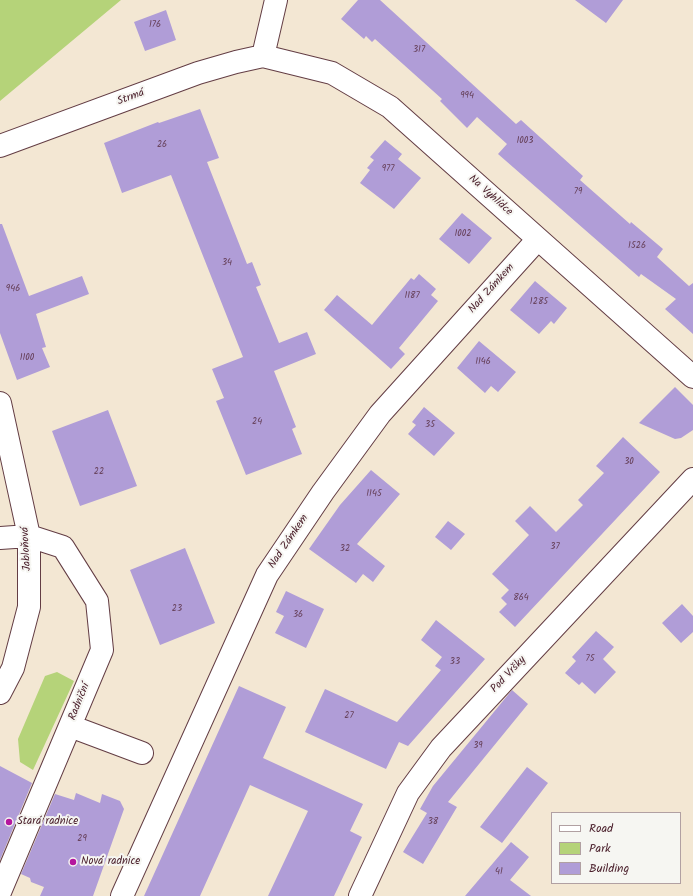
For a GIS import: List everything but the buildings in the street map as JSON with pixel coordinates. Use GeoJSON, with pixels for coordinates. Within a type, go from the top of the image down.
{"type":"FeatureCollection","features":[{"type":"Feature","properties":{"kind":"street"},"geometry":{"type":"LineString","coordinates":[[263,56],[276,0]]}},
{"type":"Feature","properties":{"kind":"street","name":"Strmá"},"geometry":{"type":"LineString","coordinates":[[0,146],[198,73],[263,56]]}},
{"type":"Feature","properties":{"kind":"street","name":"Na Vyhlídce"},"geometry":{"type":"LineString","coordinates":[[263,56],[332,73],[390,107],[693,377]]}},
{"type":"Feature","properties":{"kind":"street","name":"Nad Zámkem"},"geometry":{"type":"LineString","coordinates":[[122,896],[267,575],[323,492],[380,414],[538,239]]}},
{"type":"Feature","properties":{"kind":"street","name":"Jabloňová"},"geometry":{"type":"LineString","coordinates":[[0,403],[29,536],[29,607],[13,668],[0,693]]}},
{"type":"Feature","properties":{"kind":"street","name":"Pod Vršky"},"geometry":{"type":"LineString","coordinates":[[360,896],[408,793],[441,748],[693,479]]}},
{"type":"Feature","properties":{"kind":"street","name":"Radniční"},"geometry":{"type":"LineString","coordinates":[[0,538],[29,536],[64,546],[97,600],[102,650],[0,892]]}},
{"type":"Feature","properties":{"kind":"street"},"geometry":{"type":"LineString","coordinates":[[70,726],[142,753]]}},
{"type":"Feature","properties":{"kind":"green space"},"geometry":{"type":"Polygon","coordinates":[[[0,0],[121,0],[0,101],[0,0]]]}},
{"type":"Feature","properties":{"kind":"green space"},"geometry":{"type":"Polygon","coordinates":[[[57,672],[74,681],[33,770],[20,762],[18,739],[45,676],[57,672]]]}},
{"type":"Feature","properties":{"kind":"place","name":"Stará radnice"},"geometry":{"type":"Point","coordinates":[9,822]}},
{"type":"Feature","properties":{"kind":"place","name":"Nová radnice"},"geometry":{"type":"Point","coordinates":[73,862]}}]}
